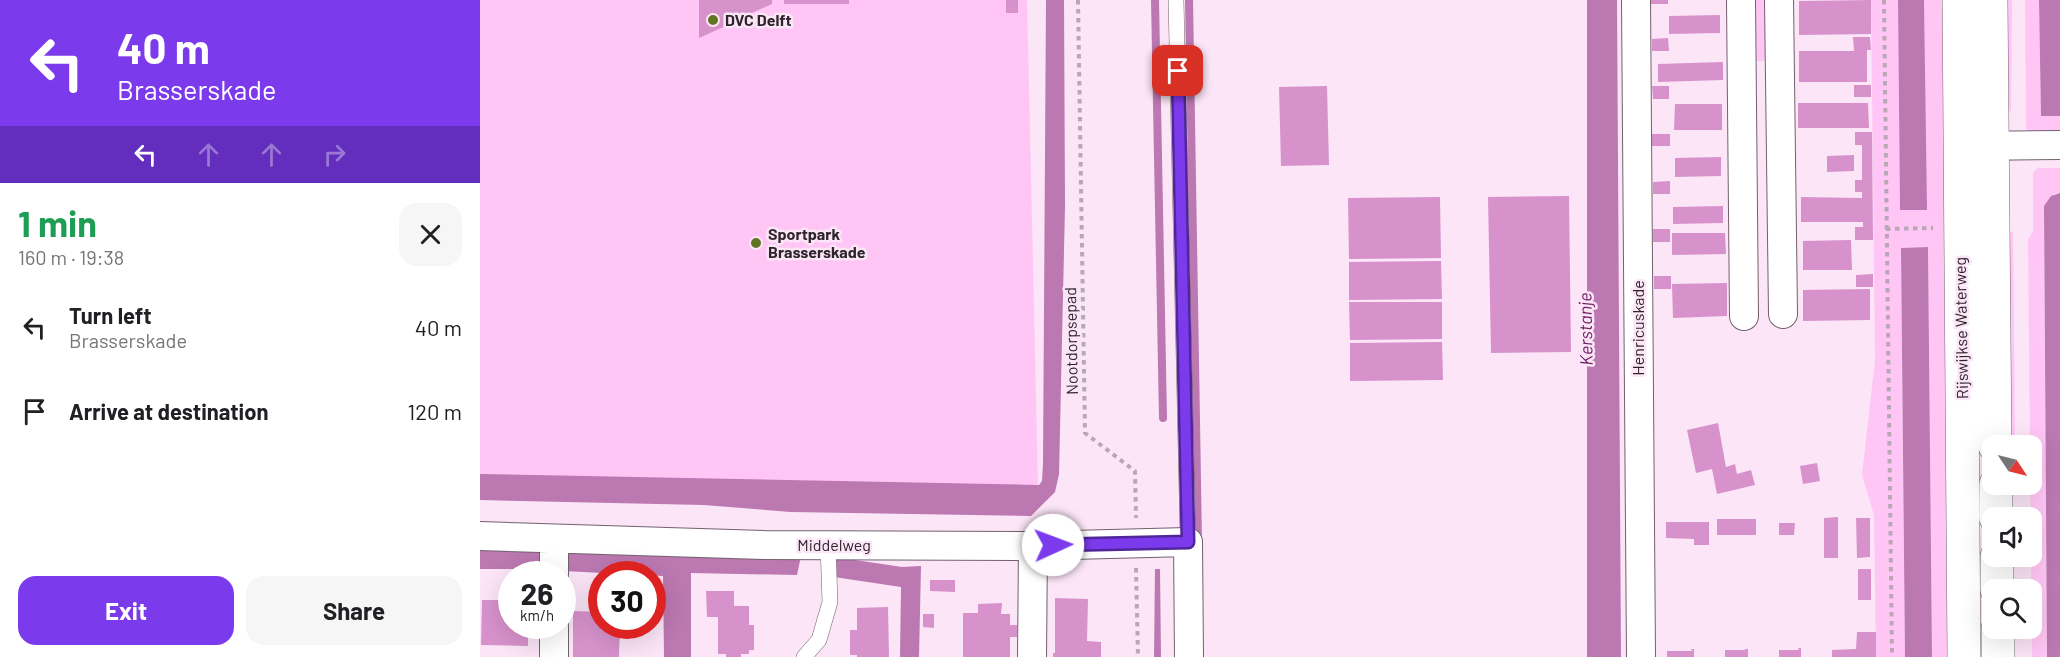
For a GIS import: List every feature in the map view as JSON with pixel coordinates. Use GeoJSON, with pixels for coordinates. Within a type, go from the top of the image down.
{"type":"FeatureCollection","features":[{"type":"Feature","properties":{"kind":"main road","name":"Rijswijkse Waterweg"},"geometry":{"type":"LineString","coordinates":[[1959,0],[1964,657]]}},
{"type":"Feature","properties":{"kind":"main road","name":"Rijswijkse Waterweg"},"geometry":{"type":"LineString","coordinates":[[1991,0],[1995,435]]}},
{"type":"Feature","properties":{"kind":"main road"},"geometry":{"type":"LineString","coordinates":[[1998,639],[1998,657]]}},
{"type":"Feature","properties":{"kind":"street","name":"Henricuskade"},"geometry":{"type":"LineString","coordinates":[[1636,0],[1641,657]]}},
{"type":"Feature","properties":{"kind":"street"},"geometry":{"type":"LineString","coordinates":[[1741,0],[1744,316]]}},
{"type":"Feature","properties":{"kind":"street"},"geometry":{"type":"LineString","coordinates":[[1779,0],[1783,314]]}},
{"type":"Feature","properties":{"kind":"street"},"geometry":{"type":"LineString","coordinates":[[1959,146],[2060,145]]}},
{"type":"Feature","properties":{"kind":"street"},"geometry":{"type":"LineString","coordinates":[[1743,233],[1782,232]]}},
{"type":"Feature","properties":{"kind":"street","name":"Middelweg"},"geometry":{"type":"LineString","coordinates":[[480,536],[828,545],[1033,546],[1188,542]]}},
{"type":"Feature","properties":{"kind":"street"},"geometry":{"type":"LineString","coordinates":[[554,539],[554,561]]}},
{"type":"Feature","properties":{"kind":"street"},"geometry":{"type":"LineString","coordinates":[[1188,542],[1189,657]]}},
{"type":"Feature","properties":{"kind":"street"},"geometry":{"type":"LineString","coordinates":[[1032,657],[1033,546]]}},
{"type":"Feature","properties":{"kind":"street"},"geometry":{"type":"LineString","coordinates":[[554,639],[554,657]]}},
{"type":"Feature","properties":{"kind":"lane"},"geometry":{"type":"LineString","coordinates":[[1176,0],[1188,542]]}},
{"type":"Feature","properties":{"kind":"lane"},"geometry":{"type":"LineString","coordinates":[[804,657],[819,640],[830,602],[828,545]]}},
{"type":"Feature","properties":{"kind":"path","name":"Nootdorpsepad"},"geometry":{"type":"LineString","coordinates":[[1078,0],[1085,433],[1135,471],[1138,657]]}},
{"type":"Feature","properties":{"kind":"path"},"geometry":{"type":"LineString","coordinates":[[1884,0],[1892,657]]}},
{"type":"Feature","properties":{"kind":"shaded area","name":"Sportpark Brasserskade"},"geometry":{"type":"Polygon","coordinates":[[[480,0],[1027,0],[1038,486],[480,485],[480,0]]]}},
{"type":"Feature","properties":{"kind":"shaded area"},"geometry":{"type":"Polygon","coordinates":[[[1046,0],[1064,0],[1065,206],[1059,474],[1055,492],[1031,516],[791,512],[704,505],[480,500],[480,474],[1039,485],[1042,481],[1043,463],[1046,0]]]}},
{"type":"Feature","properties":{"kind":"shaded area"},"geometry":{"type":"Polygon","coordinates":[[[1587,0],[1617,0],[1621,657],[1587,657],[1587,0]]]}},
{"type":"Feature","properties":{"kind":"shaded area"},"geometry":{"type":"Polygon","coordinates":[[[1751,0],[1771,0],[1772,61],[1752,61],[1751,0]]]}},
{"type":"Feature","properties":{"kind":"shaded area"},"geometry":{"type":"Polygon","coordinates":[[[1871,0],[1898,0],[1900,209],[1926,210],[1924,0],[1953,0],[1959,657],[1932,657],[1928,247],[1901,248],[1905,657],[1876,657],[1874,515],[1862,475],[1875,360],[1871,0]]]}},
{"type":"Feature","properties":{"kind":"shaded area"},"geometry":{"type":"Polygon","coordinates":[[[1898,0],[1924,0],[1927,210],[1900,210],[1898,0]]]}},
{"type":"Feature","properties":{"kind":"shaded area"},"geometry":{"type":"Polygon","coordinates":[[[1997,0],[2012,0],[2011,113],[2003,102],[1997,0]]]}},
{"type":"Feature","properties":{"kind":"shaded area"},"geometry":{"type":"Polygon","coordinates":[[[2025,0],[2039,0],[2041,115],[2060,116],[2060,135],[2026,129],[2025,0]]]}},
{"type":"Feature","properties":{"kind":"shaded area"},"geometry":{"type":"Polygon","coordinates":[[[2039,0],[2060,0],[2060,116],[2041,116],[2039,0]]]}},
{"type":"Feature","properties":{"kind":"shaded area"},"geometry":{"type":"Polygon","coordinates":[[[2038,168],[2060,168],[2060,193],[2053,194],[2044,238],[2047,657],[2032,657],[2032,639],[2042,639],[2042,579],[2031,579],[2031,567],[2042,567],[2042,507],[2031,507],[2030,495],[2042,495],[2042,435],[2030,435],[2028,240],[2033,231],[2033,173],[2038,168]]]}},
{"type":"Feature","properties":{"kind":"shaded area"},"geometry":{"type":"Polygon","coordinates":[[[2060,193],[2060,657],[2047,657],[2044,206],[2051,196],[2060,193]]]}},
{"type":"Feature","properties":{"kind":"shaded area"},"geometry":{"type":"Polygon","coordinates":[[[1999,231],[2013,232],[2015,435],[2001,435],[1999,231]]]}},
{"type":"Feature","properties":{"kind":"shaded area"},"geometry":{"type":"Polygon","coordinates":[[[1928,247],[1932,657],[1905,657],[1901,248],[1928,247]]]}},
{"type":"Feature","properties":{"kind":"shaded area"},"geometry":{"type":"Polygon","coordinates":[[[480,547],[539,549],[539,561],[498,561],[498,569],[480,569],[480,547]]]}},
{"type":"Feature","properties":{"kind":"shaded area"},"geometry":{"type":"Polygon","coordinates":[[[563,550],[801,556],[797,575],[691,573],[691,657],[664,657],[666,561],[588,561],[588,572],[576,572],[576,561],[563,561],[563,550]]]}},
{"type":"Feature","properties":{"kind":"shaded area"},"geometry":{"type":"Polygon","coordinates":[[[835,557],[902,567],[921,566],[919,657],[900,657],[901,587],[834,577],[835,557]]]}},
{"type":"Feature","properties":{"kind":"shaded area"},"geometry":{"type":"Polygon","coordinates":[[[1155,569],[1160,569],[1161,657],[1154,657],[1155,569]]]}},
{"type":"Feature","properties":{"kind":"building","name":"DVC Delft"},"geometry":{"type":"Polygon","coordinates":[[[699,0],[772,0],[772,4],[747,15],[728,15],[728,25],[699,38],[699,0]]]}},
{"type":"Feature","properties":{"kind":"building","name":"DVC Delft"},"geometry":{"type":"Polygon","coordinates":[[[784,0],[849,0],[849,4],[784,4],[784,0]]]}},
{"type":"Feature","properties":{"kind":"building"},"geometry":{"type":"Polygon","coordinates":[[[1006,0],[1018,0],[1018,13],[1006,13],[1006,0]]]}},
{"type":"Feature","properties":{"kind":"building"},"geometry":{"type":"Polygon","coordinates":[[[1651,0],[1668,0],[1668,4],[1651,4],[1651,0]]]}},
{"type":"Feature","properties":{"kind":"building"},"geometry":{"type":"Polygon","coordinates":[[[1871,0],[1871,34],[1799,35],[1799,1],[1871,0]]]}},
{"type":"Feature","properties":{"kind":"building"},"geometry":{"type":"Polygon","coordinates":[[[1720,15],[1720,33],[1669,34],[1669,16],[1720,15]]]}},
{"type":"Feature","properties":{"kind":"building"},"geometry":{"type":"Polygon","coordinates":[[[1853,37],[1870,37],[1871,50],[1867,50],[1867,82],[1799,82],[1799,51],[1854,51],[1853,37]]]}},
{"type":"Feature","properties":{"kind":"building"},"geometry":{"type":"Polygon","coordinates":[[[1668,38],[1669,51],[1652,51],[1652,39],[1668,38]]]}},
{"type":"Feature","properties":{"kind":"building"},"geometry":{"type":"Polygon","coordinates":[[[1723,62],[1723,80],[1658,82],[1658,64],[1723,62]]]}},
{"type":"Feature","properties":{"kind":"building"},"geometry":{"type":"Polygon","coordinates":[[[1854,85],[1871,85],[1871,97],[1854,97],[1854,85]]]}},
{"type":"Feature","properties":{"kind":"building"},"geometry":{"type":"Polygon","coordinates":[[[1327,86],[1329,165],[1281,166],[1279,87],[1327,86]]]}},
{"type":"Feature","properties":{"kind":"building"},"geometry":{"type":"Polygon","coordinates":[[[1652,86],[1669,86],[1669,99],[1653,99],[1652,86]]]}},
{"type":"Feature","properties":{"kind":"building"},"geometry":{"type":"Polygon","coordinates":[[[1798,103],[1868,103],[1869,128],[1798,128],[1798,103]]]}},
{"type":"Feature","properties":{"kind":"building"},"geometry":{"type":"Polygon","coordinates":[[[1675,104],[1722,104],[1722,130],[1674,130],[1675,104]]]}},
{"type":"Feature","properties":{"kind":"building"},"geometry":{"type":"Polygon","coordinates":[[[1855,132],[1872,132],[1873,240],[1855,240],[1855,227],[1863,227],[1863,222],[1801,222],[1801,197],[1862,198],[1862,192],[1855,192],[1855,180],[1862,180],[1862,145],[1855,145],[1855,132]]]}},
{"type":"Feature","properties":{"kind":"building"},"geometry":{"type":"Polygon","coordinates":[[[1652,134],[1670,134],[1670,146],[1652,146],[1652,134]]]}},
{"type":"Feature","properties":{"kind":"building"},"geometry":{"type":"Polygon","coordinates":[[[1854,155],[1854,171],[1827,172],[1827,156],[1854,155]]]}},
{"type":"Feature","properties":{"kind":"building"},"geometry":{"type":"Polygon","coordinates":[[[1721,157],[1721,176],[1675,177],[1675,158],[1721,157]]]}},
{"type":"Feature","properties":{"kind":"building"},"geometry":{"type":"Polygon","coordinates":[[[1670,181],[1670,194],[1653,194],[1653,182],[1670,181]]]}},
{"type":"Feature","properties":{"kind":"building"},"geometry":{"type":"Polygon","coordinates":[[[1569,196],[1571,352],[1491,353],[1488,197],[1569,196]]]}},
{"type":"Feature","properties":{"kind":"building"},"geometry":{"type":"Polygon","coordinates":[[[1440,197],[1441,258],[1349,259],[1348,198],[1440,197]]]}},
{"type":"Feature","properties":{"kind":"building"},"geometry":{"type":"Polygon","coordinates":[[[1723,206],[1723,223],[1673,224],[1673,207],[1723,206]]]}},
{"type":"Feature","properties":{"kind":"building"},"geometry":{"type":"Polygon","coordinates":[[[1653,229],[1670,229],[1670,242],[1653,242],[1653,229]]]}},
{"type":"Feature","properties":{"kind":"building"},"geometry":{"type":"Polygon","coordinates":[[[1672,233],[1725,233],[1726,254],[1672,255],[1672,233]]]}},
{"type":"Feature","properties":{"kind":"building"},"geometry":{"type":"Polygon","coordinates":[[[1851,240],[1852,270],[1803,270],[1803,241],[1851,240]]]}},
{"type":"Feature","properties":{"kind":"building"},"geometry":{"type":"Polygon","coordinates":[[[1441,261],[1442,299],[1349,300],[1349,262],[1441,261]]]}},
{"type":"Feature","properties":{"kind":"building"},"geometry":{"type":"Polygon","coordinates":[[[1873,274],[1873,287],[1856,287],[1856,275],[1873,274]]]}},
{"type":"Feature","properties":{"kind":"building"},"geometry":{"type":"Polygon","coordinates":[[[1654,276],[1671,276],[1671,289],[1654,289],[1654,276]]]}},
{"type":"Feature","properties":{"kind":"building"},"geometry":{"type":"Polygon","coordinates":[[[1727,283],[1727,316],[1673,318],[1672,284],[1727,283]]]}},
{"type":"Feature","properties":{"kind":"building"},"geometry":{"type":"Polygon","coordinates":[[[1870,289],[1870,320],[1803,321],[1803,290],[1870,289]]]}},
{"type":"Feature","properties":{"kind":"building"},"geometry":{"type":"Polygon","coordinates":[[[1349,302],[1442,302],[1442,339],[1350,340],[1349,302]]]}},
{"type":"Feature","properties":{"kind":"building"},"geometry":{"type":"Polygon","coordinates":[[[1442,342],[1443,380],[1350,381],[1350,343],[1442,342]]]}},
{"type":"Feature","properties":{"kind":"building"},"geometry":{"type":"Polygon","coordinates":[[[1718,423],[1726,467],[1735,464],[1737,474],[1751,470],[1755,485],[1717,494],[1712,469],[1696,473],[1687,430],[1718,423]]]}},
{"type":"Feature","properties":{"kind":"building"},"geometry":{"type":"Polygon","coordinates":[[[1817,463],[1820,481],[1803,484],[1800,466],[1817,463]]]}},
{"type":"Feature","properties":{"kind":"building"},"geometry":{"type":"Polygon","coordinates":[[[1838,517],[1838,558],[1824,558],[1824,518],[1838,517]]]}},
{"type":"Feature","properties":{"kind":"building"},"geometry":{"type":"Polygon","coordinates":[[[1856,518],[1870,518],[1870,557],[1857,558],[1856,518]]]}},
{"type":"Feature","properties":{"kind":"building"},"geometry":{"type":"Polygon","coordinates":[[[1717,519],[1756,519],[1756,535],[1717,535],[1717,519]]]}},
{"type":"Feature","properties":{"kind":"building"},"geometry":{"type":"Polygon","coordinates":[[[1666,522],[1709,522],[1709,545],[1694,545],[1694,539],[1666,538],[1666,522]]]}},
{"type":"Feature","properties":{"kind":"building"},"geometry":{"type":"Polygon","coordinates":[[[1779,523],[1795,523],[1794,535],[1779,535],[1779,523]]]}},
{"type":"Feature","properties":{"kind":"building"},"geometry":{"type":"Polygon","coordinates":[[[1858,569],[1871,569],[1871,600],[1858,600],[1858,569]]]}},
{"type":"Feature","properties":{"kind":"building"},"geometry":{"type":"Polygon","coordinates":[[[930,580],[955,580],[955,592],[930,591],[930,580]]]}},
{"type":"Feature","properties":{"kind":"building"},"geometry":{"type":"Polygon","coordinates":[[[706,591],[734,591],[734,606],[749,606],[749,625],[754,625],[754,650],[749,650],[749,654],[741,654],[741,657],[726,657],[726,654],[718,654],[718,617],[707,617],[706,591]]]}},
{"type":"Feature","properties":{"kind":"building"},"geometry":{"type":"Polygon","coordinates":[[[1055,598],[1088,599],[1087,641],[1101,642],[1101,657],[1053,657],[1055,653],[1055,598]]]}},
{"type":"Feature","properties":{"kind":"building"},"geometry":{"type":"Polygon","coordinates":[[[482,600],[498,600],[498,639],[528,639],[528,646],[481,645],[482,600]]]}},
{"type":"Feature","properties":{"kind":"building"},"geometry":{"type":"Polygon","coordinates":[[[1002,603],[1001,614],[1010,614],[1010,625],[1017,625],[1017,637],[1010,637],[1010,657],[963,657],[963,613],[978,613],[978,604],[1002,603]]]}},
{"type":"Feature","properties":{"kind":"building"},"geometry":{"type":"Polygon","coordinates":[[[888,607],[889,657],[850,655],[850,630],[857,630],[857,608],[888,607]]]}},
{"type":"Feature","properties":{"kind":"building"},"geometry":{"type":"Polygon","coordinates":[[[576,611],[588,612],[588,639],[620,639],[619,657],[573,657],[573,639],[576,639],[576,611]]]}},
{"type":"Feature","properties":{"kind":"building"},"geometry":{"type":"Polygon","coordinates":[[[923,614],[934,614],[934,628],[923,627],[923,614]]]}},
{"type":"Feature","properties":{"kind":"building"},"geometry":{"type":"Polygon","coordinates":[[[1857,632],[1876,632],[1876,657],[1832,657],[1832,650],[1856,649],[1857,632]]]}},
{"type":"Feature","properties":{"kind":"building"},"geometry":{"type":"Polygon","coordinates":[[[1798,648],[1801,648],[1801,657],[1779,657],[1779,650],[1799,650],[1798,648]]]}},
{"type":"Feature","properties":{"kind":"building"},"geometry":{"type":"Polygon","coordinates":[[[1691,649],[1694,649],[1694,657],[1667,657],[1667,651],[1692,651],[1691,649]]]}},
{"type":"Feature","properties":{"kind":"building"},"geometry":{"type":"Polygon","coordinates":[[[1748,649],[1748,657],[1725,657],[1725,650],[1748,649]]]}},
{"type":"Feature","properties":{"kind":"waterway"},"geometry":{"type":"LineString","coordinates":[[1155,0],[1163,418]]}},
{"type":"Feature","properties":{"kind":"waterway"},"geometry":{"type":"LineString","coordinates":[[1189,0],[1198,542]]}},
{"type":"Feature","properties":{"kind":"place","name":"DVC Delft"},"geometry":{"type":"Point","coordinates":[713,20]}},
{"type":"Feature","properties":{"kind":"place","name":"Sportpark Brasserskade"},"geometry":{"type":"Point","coordinates":[756,243]}},
{"type":"Feature","properties":{"kind":"route"},"geometry":{"type":"LineString","coordinates":[[1053,545],[1188,542],[1178,71]]}},
{"type":"Feature","properties":{"kind":"water label","name":"Kerstanje"},"geometry":{"type":"Point","coordinates":[1586,329]}}]}
